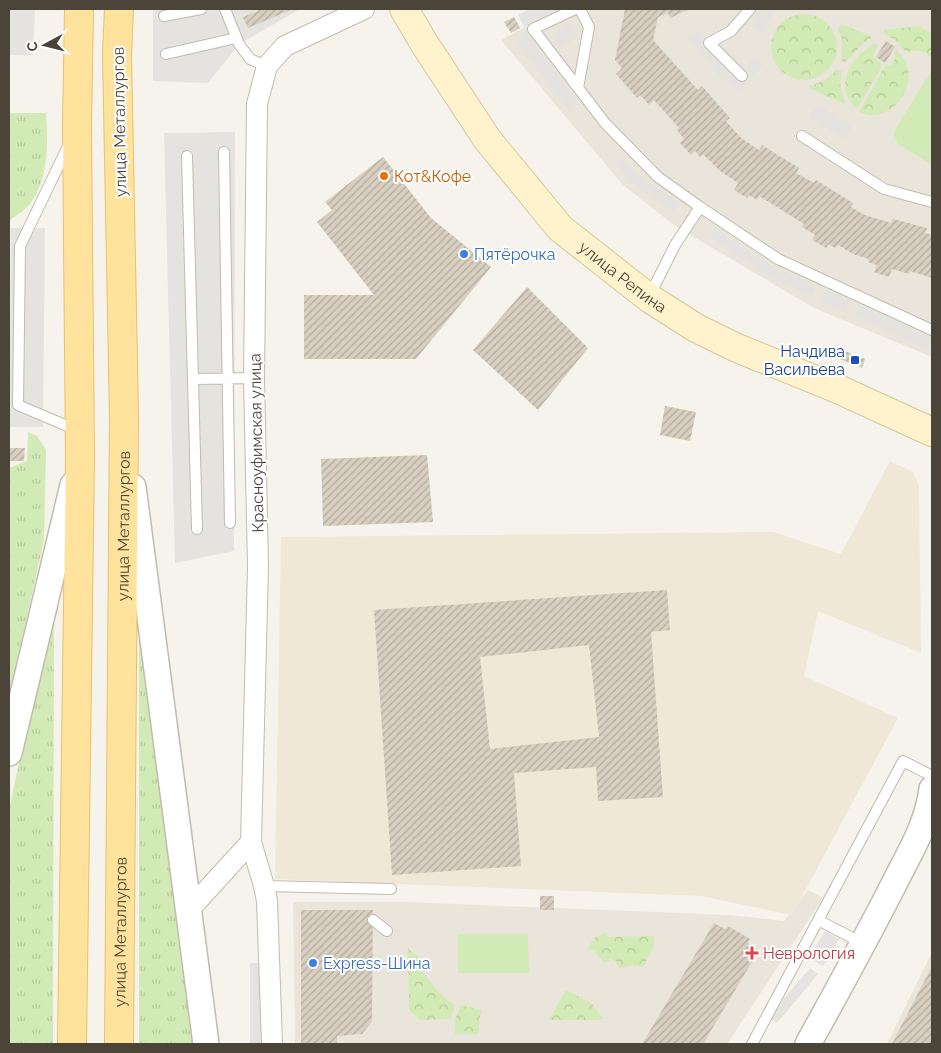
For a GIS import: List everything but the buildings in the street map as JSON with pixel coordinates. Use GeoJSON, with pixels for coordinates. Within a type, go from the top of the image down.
{"type":"FeatureCollection","features":[{"type":"Feature","properties":{"kind":"main road"},"geometry":{"type":"LineString","coordinates":[[72,1044],[80,458],[77,128],[79,9]]}},
{"type":"Feature","properties":{"kind":"main road","name":"улица Металлургов"},"geometry":{"type":"LineString","coordinates":[[119,9],[118,54],[124,418],[119,1044]]}},
{"type":"Feature","properties":{"kind":"main road","name":"улица Репина"},"geometry":{"type":"LineString","coordinates":[[404,9],[487,139],[560,228],[649,298],[696,328],[932,432]]}},
{"type":"Feature","properties":{"kind":"street","name":"Красноуфимская улица"},"geometry":{"type":"LineString","coordinates":[[272,1044],[267,910],[264,886],[251,842],[258,566],[254,378],[257,104],[267,66],[285,46],[364,9]]}},
{"type":"Feature","properties":{"kind":"street"},"geometry":{"type":"LineString","coordinates":[[124,418],[206,1044]]}},
{"type":"Feature","properties":{"kind":"street"},"geometry":{"type":"LineString","coordinates":[[9,753],[80,458]]}},
{"type":"Feature","properties":{"kind":"street"},"geometry":{"type":"LineString","coordinates":[[808,1044],[864,944],[922,828],[932,799]]}},
{"type":"Feature","properties":{"kind":"street"},"geometry":{"type":"LineString","coordinates":[[188,911],[251,842]]}},
{"type":"Feature","properties":{"kind":"lane"},"geometry":{"type":"LineString","coordinates":[[164,16],[201,9]]}},
{"type":"Feature","properties":{"kind":"lane"},"geometry":{"type":"LineString","coordinates":[[225,9],[236,38],[250,59],[267,66]]}},
{"type":"Feature","properties":{"kind":"lane"},"geometry":{"type":"LineString","coordinates":[[575,9],[533,29],[605,123],[658,177],[778,259],[932,330]]}},
{"type":"Feature","properties":{"kind":"lane"},"geometry":{"type":"LineString","coordinates":[[578,88],[589,27],[580,9]]}},
{"type":"Feature","properties":{"kind":"lane"},"geometry":{"type":"LineString","coordinates":[[742,76],[709,43],[731,31],[750,9]]}},
{"type":"Feature","properties":{"kind":"lane"},"geometry":{"type":"LineString","coordinates":[[166,54],[236,38]]}},
{"type":"Feature","properties":{"kind":"lane"},"geometry":{"type":"LineString","coordinates":[[77,128],[20,246],[18,405],[80,431]]}},
{"type":"Feature","properties":{"kind":"lane"},"geometry":{"type":"LineString","coordinates":[[802,136],[884,190],[932,202]]}},
{"type":"Feature","properties":{"kind":"lane"},"geometry":{"type":"LineString","coordinates":[[224,152],[230,523]]}},
{"type":"Feature","properties":{"kind":"lane"},"geometry":{"type":"LineString","coordinates":[[187,156],[197,529]]}},
{"type":"Feature","properties":{"kind":"lane"},"geometry":{"type":"LineString","coordinates":[[649,298],[675,246],[700,207]]}},
{"type":"Feature","properties":{"kind":"lane"},"geometry":{"type":"LineString","coordinates":[[194,379],[228,380],[254,378]]}},
{"type":"Feature","properties":{"kind":"lane"},"geometry":{"type":"LineString","coordinates":[[752,1044],[903,761],[932,776]]}},
{"type":"Feature","properties":{"kind":"lane"},"geometry":{"type":"LineString","coordinates":[[264,886],[391,889]]}},
{"type":"Feature","properties":{"kind":"lane"},"geometry":{"type":"LineString","coordinates":[[373,920],[387,931]]}},
{"type":"Feature","properties":{"kind":"lane"},"geometry":{"type":"LineString","coordinates":[[818,920],[864,944]]}},
{"type":"Feature","properties":{"kind":"shaded area"},"geometry":{"type":"Polygon","coordinates":[[[9,9],[35,9],[33,55],[9,55],[9,9]]]}},
{"type":"Feature","properties":{"kind":"shaded area"},"geometry":{"type":"Polygon","coordinates":[[[153,9],[300,9],[239,44],[208,83],[153,81],[153,9]]]}},
{"type":"Feature","properties":{"kind":"shaded area"},"geometry":{"type":"Polygon","coordinates":[[[530,9],[561,9],[524,27],[518,15],[530,9]]]}},
{"type":"Feature","properties":{"kind":"shaded area"},"geometry":{"type":"Polygon","coordinates":[[[559,9],[932,9],[932,357],[814,308],[675,226],[622,184],[501,40],[559,9]]]}},
{"type":"Feature","properties":{"kind":"shaded area"},"geometry":{"type":"Polygon","coordinates":[[[763,9],[776,9],[760,33],[751,27],[763,9]]]}},
{"type":"Feature","properties":{"kind":"shaded area"},"geometry":{"type":"Polygon","coordinates":[[[570,25],[578,38],[559,49],[551,36],[570,25]]]}},
{"type":"Feature","properties":{"kind":"shaded area"},"geometry":{"type":"Polygon","coordinates":[[[699,32],[728,67],[737,74],[754,56],[764,64],[739,91],[720,77],[687,37],[699,32]]]}},
{"type":"Feature","properties":{"kind":"shaded area"},"geometry":{"type":"Polygon","coordinates":[[[527,34],[579,104],[569,111],[516,42],[527,34]]]}},
{"type":"Feature","properties":{"kind":"shaded area"},"geometry":{"type":"Polygon","coordinates":[[[817,104],[853,126],[844,140],[809,117],[817,104]]]}},
{"type":"Feature","properties":{"kind":"shaded area"},"geometry":{"type":"Polygon","coordinates":[[[235,132],[234,551],[175,563],[164,133],[235,132]]]}},
{"type":"Feature","properties":{"kind":"shaded area"},"geometry":{"type":"Polygon","coordinates":[[[622,158],[635,173],[679,203],[673,212],[629,181],[615,164],[622,158]]]}},
{"type":"Feature","properties":{"kind":"shaded area"},"geometry":{"type":"Polygon","coordinates":[[[11,228],[45,228],[43,427],[9,427],[11,228]]]}},
{"type":"Feature","properties":{"kind":"shaded area"},"geometry":{"type":"Polygon","coordinates":[[[716,229],[774,267],[816,286],[812,296],[770,277],[710,238],[716,229]]]}},
{"type":"Feature","properties":{"kind":"shaded area"},"geometry":{"type":"Polygon","coordinates":[[[826,290],[849,301],[845,311],[821,301],[826,290]]]}},
{"type":"Feature","properties":{"kind":"shaded area"},"geometry":{"type":"Polygon","coordinates":[[[860,305],[932,338],[932,351],[855,316],[860,305]]]}},
{"type":"Feature","properties":{"kind":"shaded area"},"geometry":{"type":"Polygon","coordinates":[[[890,461],[913,472],[919,486],[921,653],[818,611],[804,676],[898,718],[792,915],[701,896],[275,879],[281,537],[773,532],[841,554],[890,461]]]}},
{"type":"Feature","properties":{"kind":"shaded area"},"geometry":{"type":"Polygon","coordinates":[[[808,890],[823,898],[727,1044],[295,1044],[293,902],[408,902],[729,915],[784,921],[808,890]]]}},
{"type":"Feature","properties":{"kind":"shaded area"},"geometry":{"type":"Polygon","coordinates":[[[825,931],[839,939],[823,966],[809,958],[825,931]]]}},
{"type":"Feature","properties":{"kind":"shaded area"},"geometry":{"type":"Polygon","coordinates":[[[932,952],[932,1044],[887,1044],[932,952]]]}},
{"type":"Feature","properties":{"kind":"shaded area"},"geometry":{"type":"Polygon","coordinates":[[[250,963],[266,963],[265,1044],[250,1044],[250,963]]]}},
{"type":"Feature","properties":{"kind":"shaded area"},"geometry":{"type":"Polygon","coordinates":[[[810,968],[818,974],[777,1023],[769,1016],[810,968]]]}},
{"type":"Feature","properties":{"kind":"green space"},"geometry":{"type":"Polygon","coordinates":[[[797,14],[811,14],[823,19],[832,28],[837,40],[835,60],[828,71],[811,80],[797,80],[785,75],[776,66],[771,54],[771,40],[776,28],[785,19],[797,14]]]}},
{"type":"Feature","properties":{"kind":"green space"},"geometry":{"type":"Polygon","coordinates":[[[841,24],[871,36],[844,63],[841,59],[842,40],[838,29],[841,24]]]}},
{"type":"Feature","properties":{"kind":"green space"},"geometry":{"type":"Polygon","coordinates":[[[919,26],[932,34],[931,57],[919,50],[906,52],[895,40],[884,34],[884,30],[919,26]]]}},
{"type":"Feature","properties":{"kind":"green space"},"geometry":{"type":"Polygon","coordinates":[[[874,43],[878,46],[872,57],[883,64],[857,109],[846,91],[845,82],[852,64],[858,56],[874,43]]]}},
{"type":"Feature","properties":{"kind":"green space"},"geometry":{"type":"Polygon","coordinates":[[[896,50],[905,60],[908,72],[907,85],[903,96],[895,106],[884,113],[872,115],[859,112],[886,64],[891,66],[896,56],[894,54],[896,50]]]}},
{"type":"Feature","properties":{"kind":"green space"},"geometry":{"type":"Polygon","coordinates":[[[836,70],[842,71],[840,86],[844,104],[809,88],[810,85],[831,76],[836,70]]]}},
{"type":"Feature","properties":{"kind":"green space"},"geometry":{"type":"Polygon","coordinates":[[[932,70],[932,165],[898,144],[894,134],[932,70]]]}},
{"type":"Feature","properties":{"kind":"green space"},"geometry":{"type":"Polygon","coordinates":[[[9,113],[46,113],[47,148],[44,172],[36,194],[28,206],[9,221],[9,113]]]}},
{"type":"Feature","properties":{"kind":"green space"},"geometry":{"type":"Polygon","coordinates":[[[28,432],[37,436],[46,450],[44,540],[9,698],[9,468],[27,461],[28,432]]]}},
{"type":"Feature","properties":{"kind":"green space"},"geometry":{"type":"Polygon","coordinates":[[[54,597],[53,1044],[9,1044],[9,810],[54,597]]]}},
{"type":"Feature","properties":{"kind":"green space"},"geometry":{"type":"Polygon","coordinates":[[[139,598],[194,1044],[139,1044],[139,598]]]}},
{"type":"Feature","properties":{"kind":"green space"},"geometry":{"type":"Polygon","coordinates":[[[607,933],[607,937],[654,936],[654,945],[643,967],[633,965],[619,968],[616,961],[611,959],[605,963],[595,952],[588,948],[594,938],[607,933]]]}},
{"type":"Feature","properties":{"kind":"green space"},"geometry":{"type":"Polygon","coordinates":[[[458,934],[528,934],[529,973],[458,973],[458,934]]]}},
{"type":"Feature","properties":{"kind":"green space"},"geometry":{"type":"Polygon","coordinates":[[[408,949],[433,966],[423,972],[438,992],[455,1006],[450,1019],[420,1020],[409,1010],[408,949]]]}},
{"type":"Feature","properties":{"kind":"green space"},"geometry":{"type":"Polygon","coordinates":[[[566,990],[591,1003],[603,1018],[599,1020],[549,1020],[566,990]]]}},
{"type":"Feature","properties":{"kind":"green space"},"geometry":{"type":"Polygon","coordinates":[[[461,1005],[482,1010],[479,1021],[479,1034],[455,1034],[455,1019],[461,1005]]]}},
{"type":"Feature","properties":{"kind":"place","name":"Кот&Кофе"},"geometry":{"type":"Point","coordinates":[384,176]}},
{"type":"Feature","properties":{"kind":"place","name":"Пятёрочка"},"geometry":{"type":"Point","coordinates":[464,254]}},
{"type":"Feature","properties":{"kind":"place","name":"Начдива Васильева"},"geometry":{"type":"Point","coordinates":[855,360]}},
{"type":"Feature","properties":{"kind":"place","name":"Неврология"},"geometry":{"type":"Point","coordinates":[752,953]}},
{"type":"Feature","properties":{"kind":"place","name":"Express-Шина"},"geometry":{"type":"Point","coordinates":[313,963]}}]}
